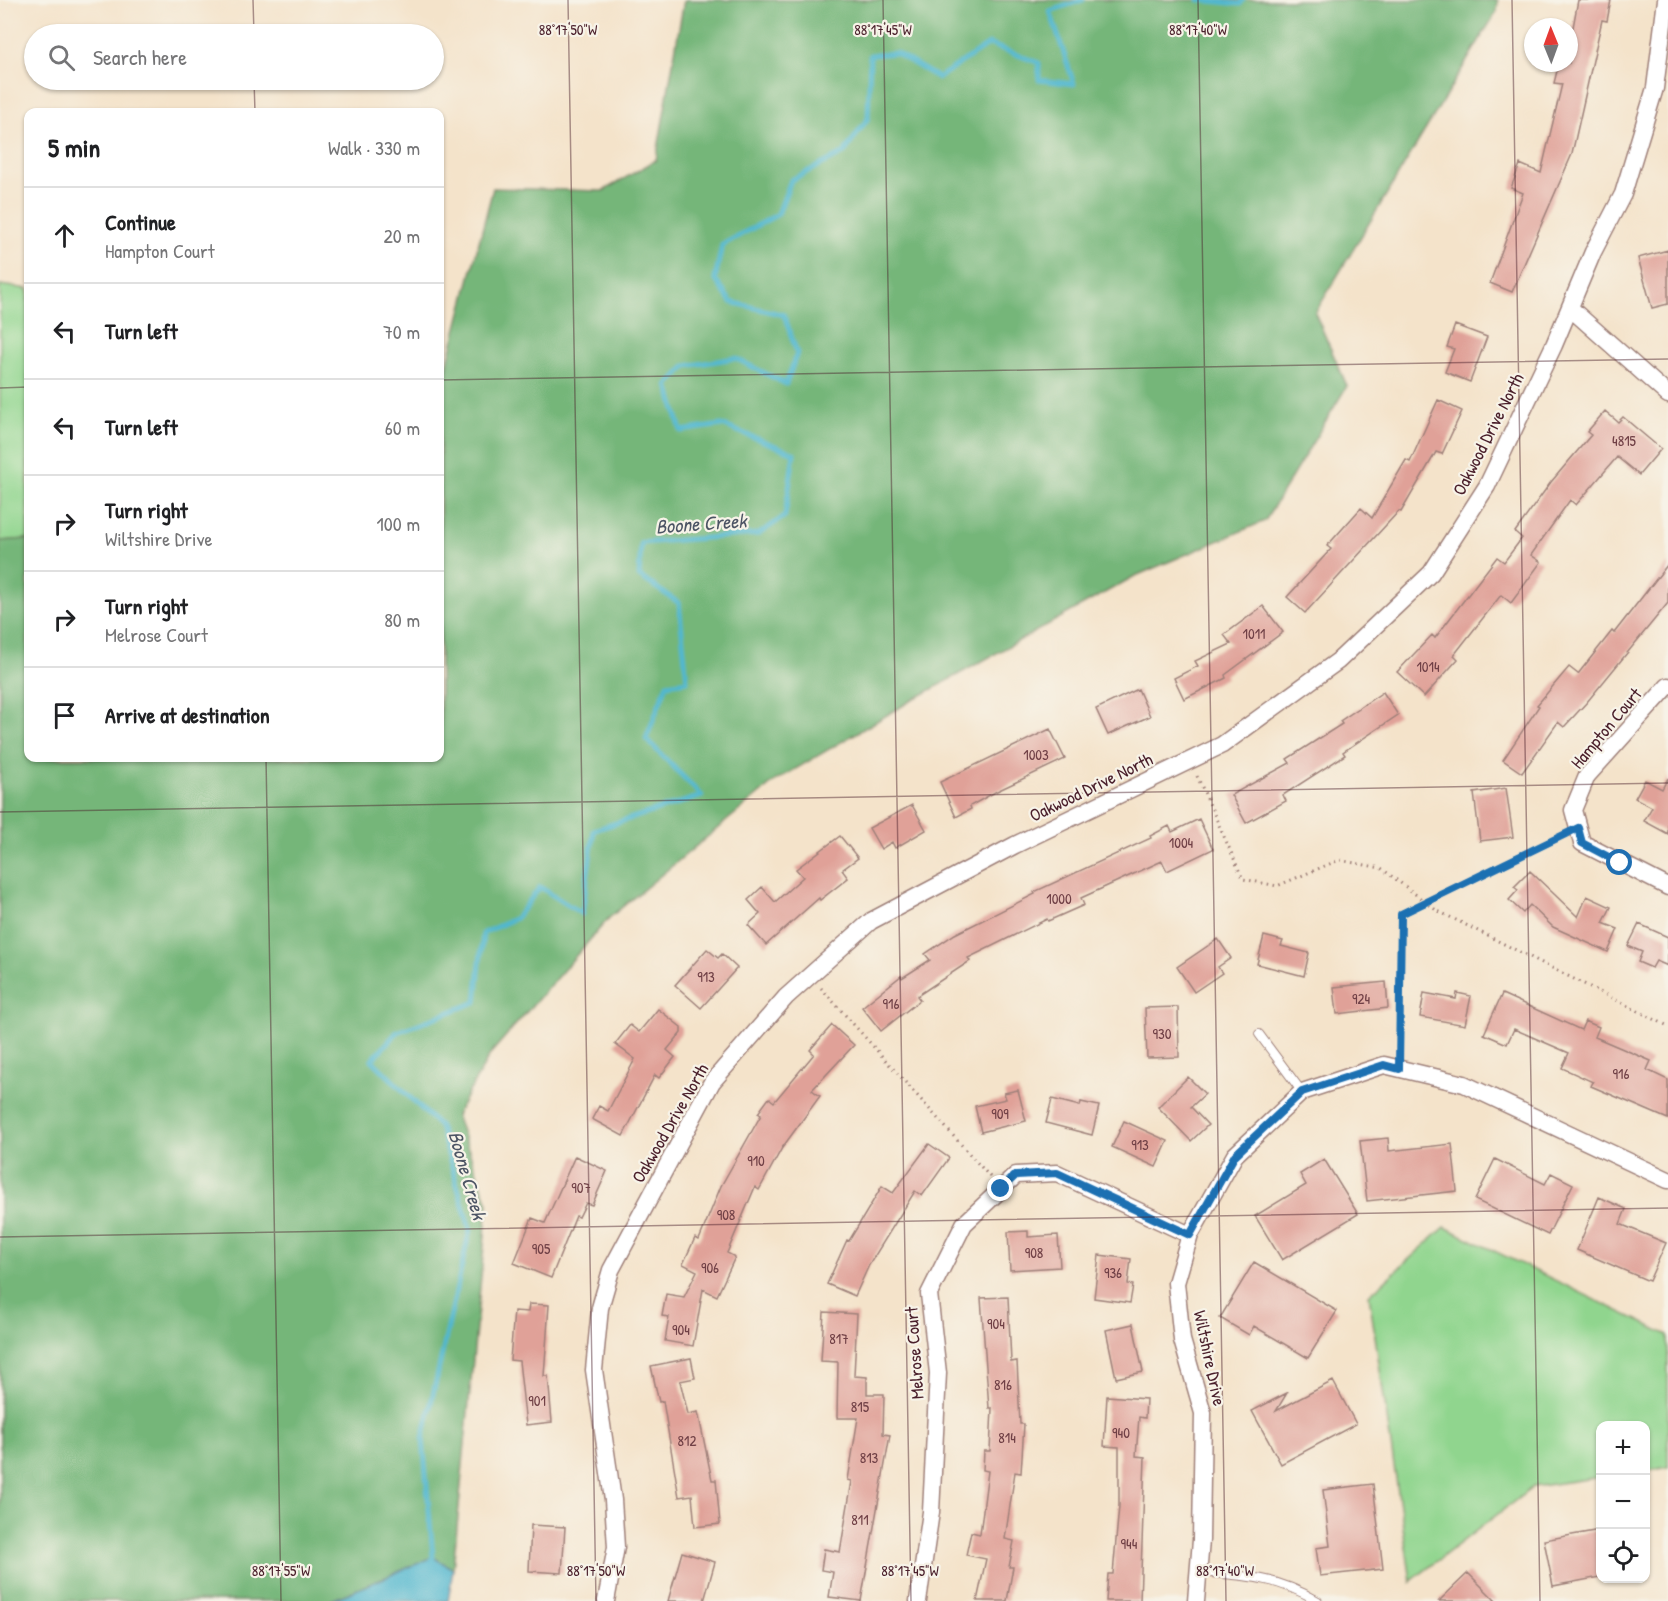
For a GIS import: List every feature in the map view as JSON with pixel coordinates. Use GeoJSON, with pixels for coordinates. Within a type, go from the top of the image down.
{"type":"FeatureCollection","features":[{"type":"Feature","properties":{"kind":"street","name":"Oakwood Drive North"},"geometry":{"type":"LineString","coordinates":[[606,1601],[615,1564],[615,1536],[613,1500],[594,1370],[597,1327],[604,1291],[611,1270],[712,1082],[786,997],[871,921],[1015,845],[1222,744],[1338,662],[1431,573],[1487,486],[1626,184],[1655,88],[1666,0]]}},
{"type":"Feature","properties":{"kind":"street"},"geometry":{"type":"LineString","coordinates":[[1570,308],[1668,395]]}},
{"type":"Feature","properties":{"kind":"street","name":"Hampton Court"},"geometry":{"type":"LineString","coordinates":[[1578,828],[1573,810],[1587,776],[1668,686]]}},
{"type":"Feature","properties":{"kind":"street"},"geometry":{"type":"LineString","coordinates":[[1578,828],[1582,843],[1668,886]]}},
{"type":"Feature","properties":{"kind":"street","name":"Wiltshire Drive"},"geometry":{"type":"LineString","coordinates":[[1196,1601],[1204,1455],[1203,1413],[1182,1340],[1176,1283],[1190,1235],[1235,1155],[1302,1092],[1384,1065],[1464,1084],[1668,1179]]}},
{"type":"Feature","properties":{"kind":"street","name":"Melrose Court"},"geometry":{"type":"LineString","coordinates":[[918,1601],[932,1512],[938,1373],[929,1294],[964,1224],[1016,1175],[1057,1173],[1190,1235]]}},
{"type":"Feature","properties":{"kind":"lane"},"geometry":{"type":"LineString","coordinates":[[1259,1034],[1302,1092]]}},
{"type":"Feature","properties":{"kind":"lane"},"geometry":{"type":"LineString","coordinates":[[1198,1572],[1267,1578],[1296,1588],[1318,1601]]}},
{"type":"Feature","properties":{"kind":"path"},"geometry":{"type":"LineString","coordinates":[[1190,760],[1243,879],[1277,886],[1339,860],[1381,868],[1436,910],[1668,1026]]}},
{"type":"Feature","properties":{"kind":"path"},"geometry":{"type":"LineString","coordinates":[[1399,1069],[1401,914],[1578,828]]}},
{"type":"Feature","properties":{"kind":"path"},"geometry":{"type":"LineString","coordinates":[[810,975],[1001,1189]]}},
{"type":"Feature","properties":{"kind":"green space"},"geometry":{"type":"Polygon","coordinates":[[[684,0],[1498,0],[1497,11],[1315,313],[1347,386],[1265,521],[1133,577],[909,702],[775,781],[609,918],[491,1053],[456,1115],[488,1203],[453,1569],[433,1557],[330,1601],[0,1601],[0,541],[24,539],[24,762],[444,762],[444,378],[493,188],[603,191],[656,160],[684,0]]]}},
{"type":"Feature","properties":{"kind":"green space"},"geometry":{"type":"Polygon","coordinates":[[[0,285],[24,288],[24,539],[0,541],[0,285]]]}},
{"type":"Feature","properties":{"kind":"green space"},"geometry":{"type":"Polygon","coordinates":[[[1445,1227],[1668,1335],[1668,1467],[1650,1470],[1650,1421],[1596,1421],[1596,1478],[1533,1487],[1411,1581],[1369,1295],[1445,1227]]]}},
{"type":"Feature","properties":{"kind":"water"},"geometry":{"type":"Polygon","coordinates":[[[433,1557],[453,1569],[448,1601],[330,1601],[433,1557]]]}},
{"type":"Feature","properties":{"kind":"building"},"geometry":{"type":"Polygon","coordinates":[[[1578,0],[1611,0],[1607,21],[1602,20],[1572,154],[1512,292],[1490,283],[1523,193],[1511,188],[1520,164],[1541,173],[1562,84],[1554,83],[1557,72],[1578,72],[1578,18],[1575,18],[1578,0]]]}},
{"type":"Feature","properties":{"kind":"building"},"geometry":{"type":"Polygon","coordinates":[[[1668,250],[1668,304],[1652,308],[1638,258],[1668,250]]]}},
{"type":"Feature","properties":{"kind":"building"},"geometry":{"type":"Polygon","coordinates":[[[1455,325],[1487,337],[1470,382],[1445,372],[1454,349],[1447,347],[1455,325]]]}},
{"type":"Feature","properties":{"kind":"building"},"geometry":{"type":"Polygon","coordinates":[[[1438,400],[1462,411],[1442,454],[1436,452],[1401,512],[1399,511],[1305,613],[1287,597],[1331,549],[1327,546],[1361,508],[1372,518],[1406,460],[1410,462],[1438,400]]]}},
{"type":"Feature","properties":{"kind":"building"},"geometry":{"type":"Polygon","coordinates":[[[1605,411],[1618,422],[1623,417],[1661,449],[1639,475],[1617,457],[1576,505],[1570,500],[1531,555],[1541,562],[1511,603],[1501,595],[1454,655],[1458,659],[1424,697],[1397,672],[1432,635],[1435,638],[1497,557],[1504,562],[1522,538],[1515,532],[1551,482],[1591,435],[1587,432],[1605,411]]]}},
{"type":"Feature","properties":{"kind":"building"},"geometry":{"type":"Polygon","coordinates":[[[1668,564],[1668,603],[1587,702],[1564,727],[1558,722],[1522,773],[1503,760],[1539,706],[1537,705],[1569,667],[1578,674],[1612,631],[1614,633],[1668,564]]]}},
{"type":"Feature","properties":{"kind":"building"},"geometry":{"type":"Polygon","coordinates":[[[1263,606],[1283,632],[1225,675],[1226,678],[1184,699],[1174,678],[1198,666],[1195,661],[1231,644],[1224,635],[1263,606]]]}},
{"type":"Feature","properties":{"kind":"building"},"geometry":{"type":"Polygon","coordinates":[[[1138,689],[1150,716],[1108,735],[1096,709],[1138,689]]]}},
{"type":"Feature","properties":{"kind":"building"},"geometry":{"type":"Polygon","coordinates":[[[1383,692],[1398,715],[1343,752],[1345,755],[1283,795],[1286,801],[1246,823],[1231,795],[1290,763],[1287,759],[1342,724],[1340,721],[1383,692]]]}},
{"type":"Feature","properties":{"kind":"building"},"geometry":{"type":"Polygon","coordinates":[[[1050,729],[1065,759],[997,791],[956,817],[940,782],[1050,729]]]}},
{"type":"Feature","properties":{"kind":"building"},"geometry":{"type":"Polygon","coordinates":[[[1668,778],[1668,834],[1644,821],[1652,807],[1635,798],[1645,780],[1662,789],[1668,778]]]}},
{"type":"Feature","properties":{"kind":"building"},"geometry":{"type":"Polygon","coordinates":[[[1506,788],[1513,837],[1480,841],[1474,793],[1506,788]]]}},
{"type":"Feature","properties":{"kind":"building"},"geometry":{"type":"Polygon","coordinates":[[[912,805],[926,830],[895,848],[892,842],[881,849],[869,828],[912,805]]]}},
{"type":"Feature","properties":{"kind":"building"},"geometry":{"type":"Polygon","coordinates":[[[1199,819],[1213,849],[1167,871],[1162,861],[1081,898],[1084,905],[1048,921],[1047,919],[968,958],[970,961],[917,996],[920,1000],[881,1031],[862,1007],[901,976],[902,978],[930,960],[925,954],[955,934],[1035,894],[1034,892],[1151,838],[1150,836],[1169,826],[1172,832],[1199,819]]]}},
{"type":"Feature","properties":{"kind":"building"},"geometry":{"type":"Polygon","coordinates":[[[840,836],[858,858],[842,870],[848,878],[820,900],[819,898],[766,945],[748,925],[760,914],[748,900],[762,887],[775,902],[803,877],[796,869],[840,836]]]}},
{"type":"Feature","properties":{"kind":"building"},"geometry":{"type":"Polygon","coordinates":[[[1530,871],[1578,917],[1587,896],[1611,907],[1603,923],[1618,929],[1608,952],[1553,927],[1530,905],[1523,913],[1509,900],[1518,890],[1514,887],[1530,871]]]}},
{"type":"Feature","properties":{"kind":"building"},"geometry":{"type":"Polygon","coordinates":[[[1639,924],[1668,937],[1668,966],[1656,961],[1652,968],[1638,962],[1642,952],[1628,946],[1639,924]]]}},
{"type":"Feature","properties":{"kind":"building"},"geometry":{"type":"Polygon","coordinates":[[[1264,936],[1283,941],[1281,946],[1309,953],[1304,976],[1257,964],[1264,936]]]}},
{"type":"Feature","properties":{"kind":"building"},"geometry":{"type":"Polygon","coordinates":[[[1218,939],[1231,958],[1218,967],[1222,973],[1194,992],[1177,967],[1218,939]]]}},
{"type":"Feature","properties":{"kind":"building"},"geometry":{"type":"Polygon","coordinates":[[[707,949],[718,958],[722,954],[737,968],[701,1008],[675,985],[707,949]]]}},
{"type":"Feature","properties":{"kind":"building"},"geometry":{"type":"Polygon","coordinates":[[[1386,982],[1388,1008],[1337,1014],[1334,987],[1386,982]]]}},
{"type":"Feature","properties":{"kind":"building"},"geometry":{"type":"Polygon","coordinates":[[[1424,993],[1456,999],[1457,993],[1471,996],[1465,1025],[1420,1017],[1424,993]]]}},
{"type":"Feature","properties":{"kind":"building"},"geometry":{"type":"Polygon","coordinates":[[[1502,994],[1581,1030],[1585,1021],[1599,1027],[1595,1037],[1651,1061],[1647,1070],[1668,1080],[1668,1119],[1591,1086],[1593,1082],[1562,1068],[1569,1053],[1514,1029],[1507,1044],[1484,1034],[1502,994]]]}},
{"type":"Feature","properties":{"kind":"building"},"geometry":{"type":"Polygon","coordinates":[[[1178,1007],[1179,1057],[1147,1058],[1145,1008],[1178,1007]]]}},
{"type":"Feature","properties":{"kind":"building"},"geometry":{"type":"Polygon","coordinates":[[[658,1009],[681,1027],[681,1033],[667,1050],[675,1057],[659,1078],[655,1075],[623,1136],[592,1119],[599,1106],[608,1111],[635,1059],[615,1044],[630,1025],[639,1032],[658,1009]]]}},
{"type":"Feature","properties":{"kind":"building"},"geometry":{"type":"Polygon","coordinates":[[[832,1025],[854,1045],[812,1090],[820,1096],[782,1148],[759,1190],[755,1187],[727,1253],[735,1257],[717,1296],[703,1289],[693,1346],[665,1341],[669,1317],[662,1316],[666,1294],[684,1297],[697,1271],[683,1264],[695,1238],[699,1240],[721,1186],[761,1115],[758,1113],[769,1098],[774,1102],[814,1054],[810,1050],[832,1025]]]}},
{"type":"Feature","properties":{"kind":"building"},"geometry":{"type":"Polygon","coordinates":[[[1188,1077],[1205,1094],[1191,1107],[1208,1125],[1191,1141],[1158,1107],[1188,1077]]]}},
{"type":"Feature","properties":{"kind":"building"},"geometry":{"type":"Polygon","coordinates":[[[1018,1090],[1026,1121],[981,1132],[975,1106],[1006,1099],[1004,1093],[1018,1090]]]}},
{"type":"Feature","properties":{"kind":"building"},"geometry":{"type":"Polygon","coordinates":[[[1052,1099],[1080,1106],[1081,1102],[1099,1106],[1092,1135],[1046,1123],[1052,1099]]]}},
{"type":"Feature","properties":{"kind":"building"},"geometry":{"type":"Polygon","coordinates":[[[1124,1121],[1168,1141],[1156,1167],[1112,1147],[1124,1121]]]}},
{"type":"Feature","properties":{"kind":"building"},"geometry":{"type":"Polygon","coordinates":[[[1388,1138],[1389,1151],[1452,1144],[1457,1191],[1367,1201],[1360,1141],[1388,1138]]]}},
{"type":"Feature","properties":{"kind":"building"},"geometry":{"type":"Polygon","coordinates":[[[929,1144],[949,1158],[922,1196],[915,1191],[869,1265],[855,1296],[827,1284],[847,1240],[849,1241],[882,1186],[893,1193],[929,1144]]]}},
{"type":"Feature","properties":{"kind":"building"},"geometry":{"type":"Polygon","coordinates":[[[575,1156],[607,1171],[592,1205],[586,1203],[579,1217],[576,1216],[551,1278],[514,1263],[532,1218],[545,1223],[575,1156]]]}},
{"type":"Feature","properties":{"kind":"building"},"geometry":{"type":"Polygon","coordinates":[[[1324,1159],[1358,1214],[1282,1260],[1255,1216],[1306,1185],[1300,1174],[1324,1159]]]}},
{"type":"Feature","properties":{"kind":"building"},"geometry":{"type":"Polygon","coordinates":[[[1495,1159],[1545,1184],[1551,1173],[1573,1184],[1548,1235],[1475,1200],[1495,1159]]]}},
{"type":"Feature","properties":{"kind":"building"},"geometry":{"type":"Polygon","coordinates":[[[1599,1197],[1626,1209],[1620,1224],[1666,1243],[1649,1281],[1577,1250],[1599,1197]]]}},
{"type":"Feature","properties":{"kind":"building"},"geometry":{"type":"Polygon","coordinates":[[[1028,1231],[1028,1237],[1058,1235],[1060,1267],[1010,1270],[1008,1232],[1028,1231]]]}},
{"type":"Feature","properties":{"kind":"building"},"geometry":{"type":"Polygon","coordinates":[[[1099,1255],[1131,1259],[1128,1284],[1133,1285],[1130,1303],[1094,1298],[1099,1255]]]}},
{"type":"Feature","properties":{"kind":"building"},"geometry":{"type":"Polygon","coordinates":[[[1254,1262],[1337,1311],[1308,1358],[1254,1326],[1249,1335],[1220,1318],[1254,1262]]]}},
{"type":"Feature","properties":{"kind":"building"},"geometry":{"type":"Polygon","coordinates":[[[1008,1297],[1011,1362],[1017,1361],[1020,1424],[1024,1424],[1021,1473],[1015,1472],[1005,1539],[1014,1541],[1009,1567],[1013,1567],[1007,1601],[977,1601],[986,1559],[966,1555],[971,1532],[980,1534],[988,1471],[983,1470],[984,1451],[990,1451],[992,1408],[989,1408],[981,1298],[1008,1297]]]}},
{"type":"Feature","properties":{"kind":"building"},"geometry":{"type":"Polygon","coordinates":[[[529,1304],[549,1305],[544,1376],[548,1376],[552,1422],[526,1425],[519,1361],[510,1360],[514,1311],[528,1312],[529,1304]]]}},
{"type":"Feature","properties":{"kind":"building"},"geometry":{"type":"Polygon","coordinates":[[[824,1312],[857,1314],[854,1376],[867,1377],[867,1394],[884,1394],[883,1434],[890,1435],[861,1601],[829,1597],[833,1572],[821,1570],[824,1549],[840,1552],[852,1481],[848,1480],[858,1418],[837,1418],[838,1362],[821,1361],[824,1312]]]}},
{"type":"Feature","properties":{"kind":"building"},"geometry":{"type":"Polygon","coordinates":[[[1133,1324],[1143,1372],[1116,1378],[1106,1330],[1133,1324]]]}},
{"type":"Feature","properties":{"kind":"building"},"geometry":{"type":"Polygon","coordinates":[[[691,1358],[695,1378],[680,1381],[688,1414],[698,1412],[712,1480],[716,1480],[720,1524],[695,1527],[692,1495],[679,1497],[663,1401],[659,1402],[651,1366],[691,1358]]]}},
{"type":"Feature","properties":{"kind":"building"},"geometry":{"type":"Polygon","coordinates":[[[1333,1381],[1356,1424],[1281,1464],[1252,1411],[1287,1393],[1276,1411],[1333,1381]]]}},
{"type":"Feature","properties":{"kind":"building"},"geometry":{"type":"Polygon","coordinates":[[[1107,1396],[1146,1399],[1145,1418],[1139,1417],[1136,1456],[1145,1457],[1140,1601],[1106,1601],[1108,1574],[1113,1574],[1119,1506],[1119,1447],[1104,1446],[1107,1396]]]}},
{"type":"Feature","properties":{"kind":"building"},"geometry":{"type":"Polygon","coordinates":[[[1373,1484],[1383,1569],[1320,1576],[1316,1548],[1330,1546],[1323,1490],[1373,1484]]]}},
{"type":"Feature","properties":{"kind":"building"},"geometry":{"type":"Polygon","coordinates":[[[531,1525],[565,1527],[562,1573],[529,1571],[531,1525]]]}},
{"type":"Feature","properties":{"kind":"building"},"geometry":{"type":"Polygon","coordinates":[[[1596,1531],[1596,1578],[1553,1586],[1544,1540],[1596,1531]]]}},
{"type":"Feature","properties":{"kind":"building"},"geometry":{"type":"Polygon","coordinates":[[[682,1552],[715,1562],[704,1601],[668,1601],[682,1552]]]}},
{"type":"Feature","properties":{"kind":"building"},"geometry":{"type":"Polygon","coordinates":[[[1468,1573],[1496,1601],[1439,1601],[1468,1573]]]}},
{"type":"Feature","properties":{"kind":"waterway","name":"Boone Creek"},"geometry":{"type":"LineString","coordinates":[[431,1563],[433,1557],[423,1439],[470,1229],[440,1127],[372,1060],[397,1032],[476,1002],[483,933],[516,918],[540,887],[582,914],[594,830],[702,796],[646,739],[667,684],[687,681],[679,603],[639,576],[641,543],[759,534],[785,516],[794,453],[722,425],[681,431],[668,385],[686,366],[735,358],[786,384],[797,353],[784,315],[731,302],[715,279],[722,245],[778,214],[791,180],[844,153],[868,118],[870,55],[896,53],[938,78],[989,44],[1039,63],[1039,80],[1074,84],[1050,11],[1083,0]]}},
{"type":"Feature","properties":{"kind":"waterway","name":"Boone Creek"},"geometry":{"type":"LineString","coordinates":[[1199,0],[1240,4],[1243,0]]}},
{"type":"Feature","properties":{"kind":"route"},"geometry":{"type":"LineString","coordinates":[[1001,1189],[1016,1175],[1057,1173],[1190,1235],[1235,1155],[1302,1092],[1384,1065],[1399,1069],[1401,914],[1578,828],[1582,843],[1620,863]]}}]}
